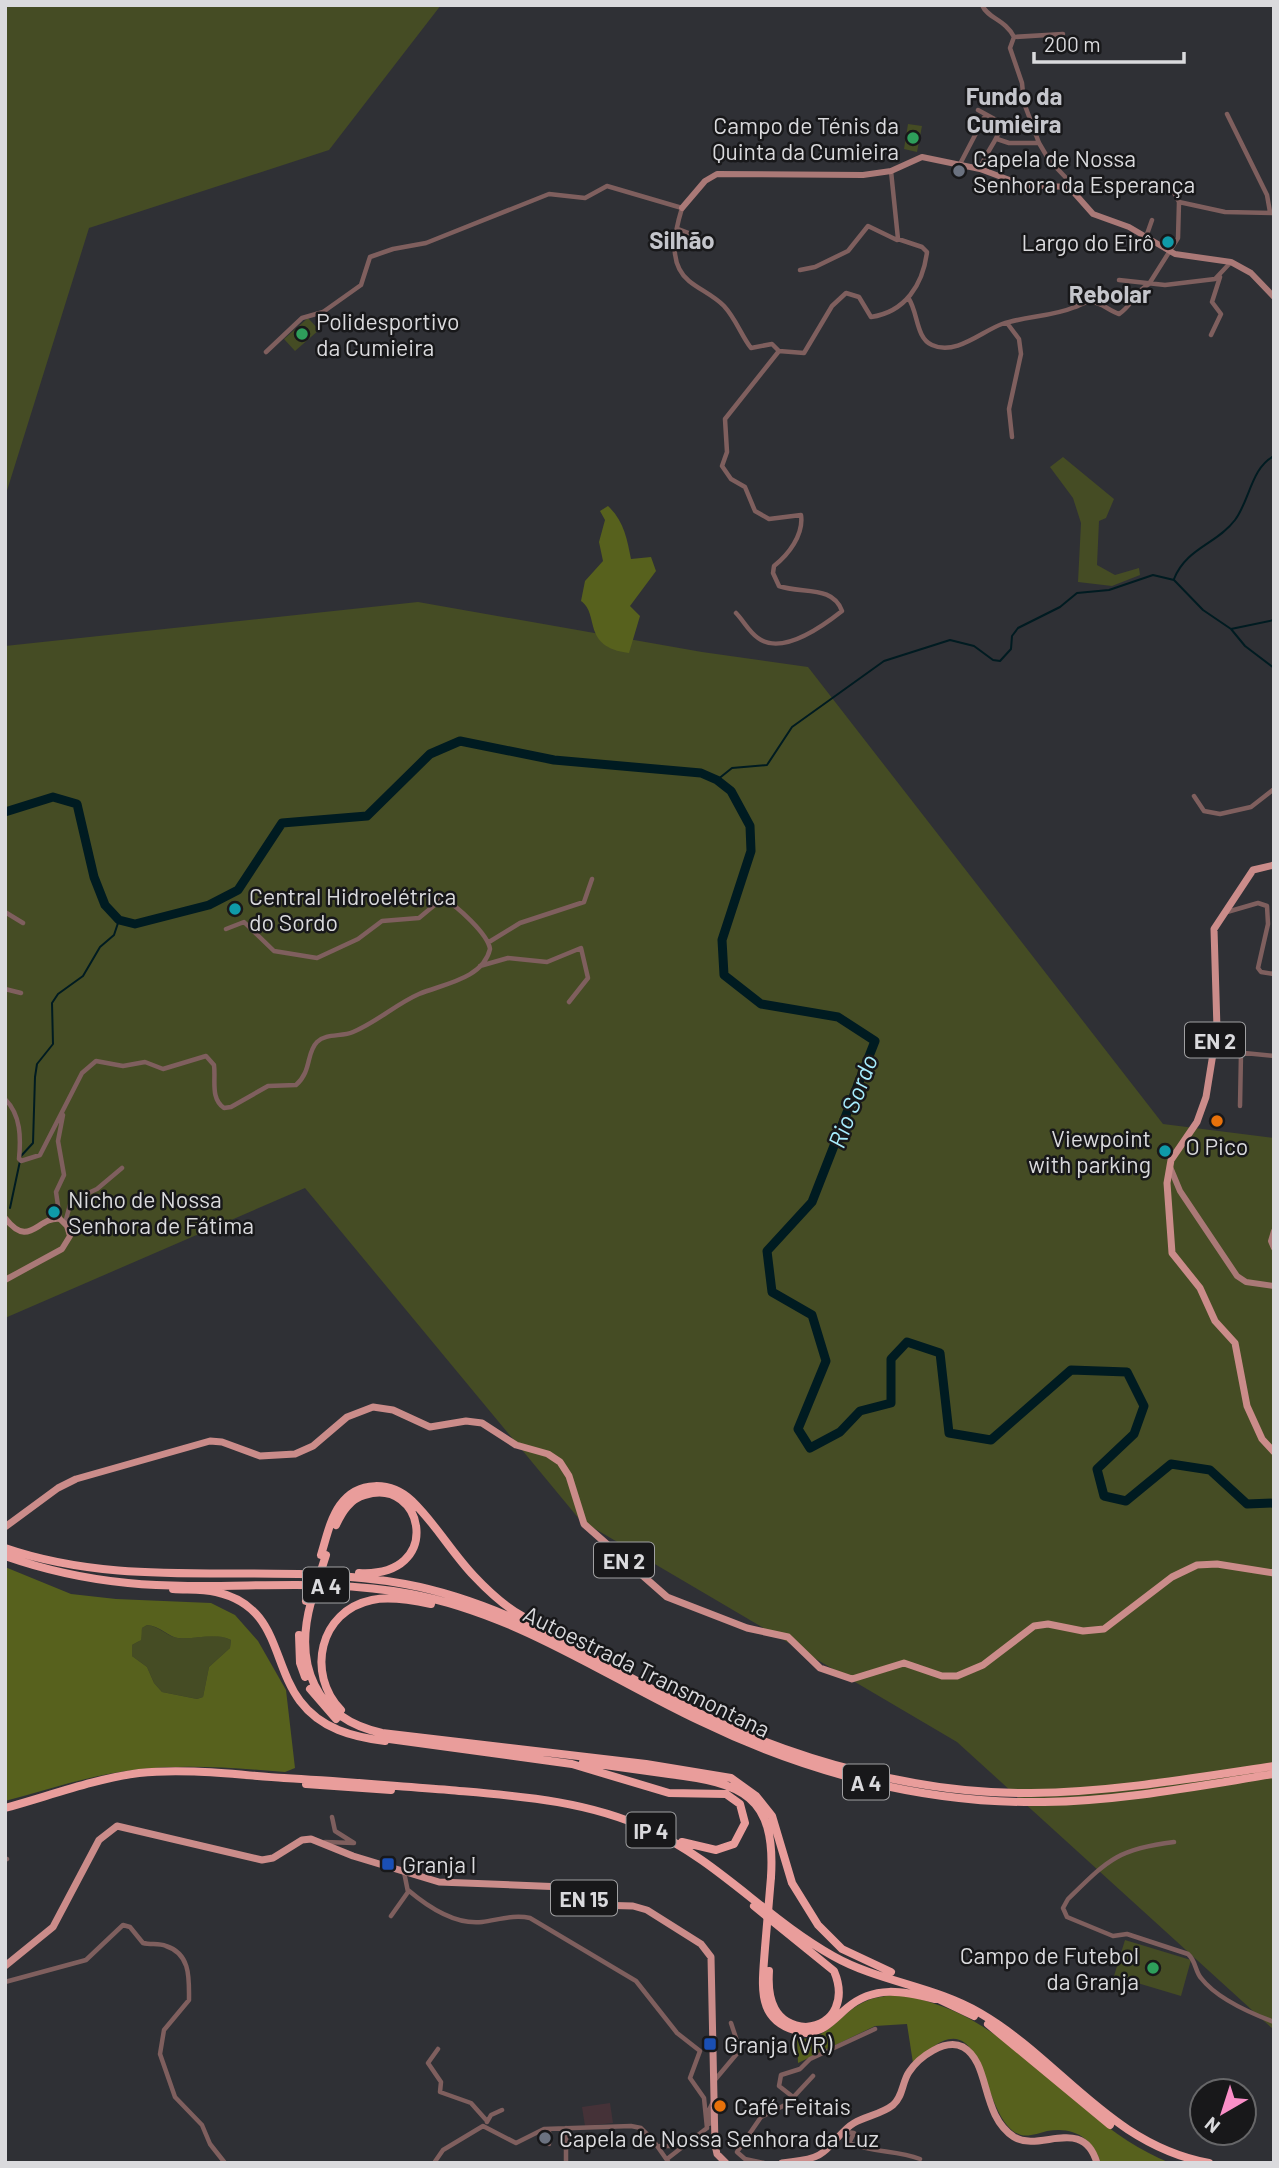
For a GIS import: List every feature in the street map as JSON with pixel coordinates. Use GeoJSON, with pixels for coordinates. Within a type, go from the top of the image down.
{"type":"FeatureCollection","features":[{"type":"Feature","properties":{"kind":"highway"},"geometry":{"type":"LineString","coordinates":[[398,1738],[353,1724],[336,1713],[316,1690],[306,1662],[304,1643],[309,1602],[333,1520],[347,1497],[369,1486],[397,1490],[411,1500],[468,1569],[496,1598],[566,1642]]}},
{"type":"Feature","properties":{"kind":"highway"},"geometry":{"type":"LineString","coordinates":[[324,1555],[338,1520],[351,1502],[360,1496],[384,1492],[398,1497],[412,1514],[416,1524],[415,1545],[400,1565],[386,1573],[342,1572],[335,1575]]}},
{"type":"Feature","properties":{"kind":"highway","name":"Autoestrada Transmontana"},"geometry":{"type":"LineString","coordinates":[[5,1548],[85,1577],[157,1584],[364,1587],[412,1594],[491,1617],[557,1646],[699,1721],[767,1752],[878,1784],[945,1796],[1045,1802],[1197,1786],[1274,1774]]}},
{"type":"Feature","properties":{"kind":"highway","name":"Autoestrada Transmontana"},"geometry":{"type":"LineString","coordinates":[[5,1556],[85,1569],[158,1575],[335,1575],[404,1584],[458,1597],[494,1608],[566,1642],[701,1714],[810,1756],[884,1777],[1028,1793],[1135,1786],[1274,1766]]}},
{"type":"Feature","properties":{"kind":"highway"},"geometry":{"type":"LineString","coordinates":[[157,1584],[167,1588],[217,1592],[241,1602],[268,1628],[291,1684],[310,1712],[344,1733],[717,1773],[744,1785],[772,1816],[786,1865],[802,1903],[831,1939],[872,1966],[949,1994],[989,2014],[1034,2049],[1092,2103]]}},
{"type":"Feature","properties":{"kind":"highway"},"geometry":{"type":"LineString","coordinates":[[398,1738],[355,1720],[328,1695],[320,1663],[324,1640],[334,1622],[358,1605],[382,1599],[422,1602],[484,1619],[491,1617]]}},
{"type":"Feature","properties":{"kind":"highway"},"geometry":{"type":"LineString","coordinates":[[475,1748],[593,1769],[655,1790],[726,1794],[740,1804],[744,1814],[743,1831],[728,1847],[702,1849],[598,1808],[545,1797],[495,1794]]}},
{"type":"Feature","properties":{"kind":"highway"},"geometry":{"type":"LineString","coordinates":[[549,1761],[581,1762],[729,1784],[752,1800],[762,1814],[772,1847],[774,1879]]}},
{"type":"Feature","properties":{"kind":"highway","name":"IP 4"},"geometry":{"type":"LineString","coordinates":[[5,1810],[94,1783],[138,1773],[171,1772],[360,1782],[536,1797],[591,1808],[672,1841],[836,1958],[946,1996],[990,2019],[1122,2128],[1158,2147],[1209,2163]]}},
{"type":"Feature","properties":{"kind":"highway","name":"IP 4"},"geometry":{"type":"LineString","coordinates":[[5,1810],[139,1777],[171,1775],[536,1801],[596,1812],[655,1835],[681,1849],[791,1933],[833,1961],[867,1976],[945,2001],[988,2024],[1119,2132],[1157,2151],[1192,2163]]}},
{"type":"Feature","properties":{"kind":"highway"},"geometry":{"type":"LineString","coordinates":[[767,1811],[777,1847],[763,1997],[776,2021],[787,2029],[806,2030],[829,2025],[859,1999],[883,1991],[904,1991],[945,2001]]}},
{"type":"Feature","properties":{"kind":"highway"},"geometry":{"type":"LineString","coordinates":[[731,1886],[834,1971],[839,1986],[838,2004],[825,2021],[806,2030]]}},
{"type":"Feature","properties":{"kind":"main road","name":"EN 2"},"geometry":{"type":"LineString","coordinates":[[1169,1165],[1202,1112],[1214,1050],[1217,1020],[1213,936],[1223,914],[1253,870],[1274,865]]}},
{"type":"Feature","properties":{"kind":"main road"},"geometry":{"type":"LineString","coordinates":[[1169,1165],[1168,1198],[1172,1253],[1202,1290],[1215,1321],[1235,1343],[1246,1403],[1262,1440],[1274,1452]]}},
{"type":"Feature","properties":{"kind":"main road","name":"EN 2"},"geometry":{"type":"LineString","coordinates":[[5,1527],[61,1485],[76,1479],[210,1441],[222,1442],[259,1456],[295,1454],[313,1446],[345,1418],[376,1407],[393,1410],[430,1427],[466,1421],[480,1422],[516,1445],[554,1457],[568,1474],[584,1524],[665,1596],[683,1606],[747,1628],[788,1637],[818,1666],[848,1678],[861,1678],[904,1662],[939,1675],[957,1676],[982,1665],[1024,1631],[1037,1625],[1050,1624],[1080,1631],[1104,1629],[1172,1577],[1197,1565],[1221,1564],[1274,1573]]}},
{"type":"Feature","properties":{"kind":"main road"},"geometry":{"type":"LineString","coordinates":[[5,1966],[51,1930],[101,1837],[113,1827],[125,1826],[245,1857],[269,1859],[302,1840],[320,1841]]}},
{"type":"Feature","properties":{"kind":"main road","name":"EN 15"},"geometry":{"type":"LineString","coordinates":[[320,1841],[404,1872],[445,1883],[564,1887],[596,1905],[633,1906],[647,1910],[697,1942],[707,1950],[712,1961],[715,2148],[724,2163]]}},
{"type":"Feature","properties":{"kind":"main road"},"geometry":{"type":"LineString","coordinates":[[782,2163],[819,2155],[856,2122],[894,2104],[909,2072],[946,2045],[965,2048],[977,2063],[992,2113],[1012,2135],[1028,2141],[1058,2136],[1074,2139],[1090,2148],[1097,2163]]}},
{"type":"Feature","properties":{"kind":"street"},"geometry":{"type":"LineString","coordinates":[[982,5],[984,11],[1008,24],[1014,37],[1010,48],[1022,83],[1024,103],[1039,143],[1049,160],[1070,182],[1089,212],[1146,237],[1180,256],[1231,262],[1251,273],[1274,297]]}},
{"type":"Feature","properties":{"kind":"street"},"geometry":{"type":"LineString","coordinates":[[1014,37],[1063,34]]}},
{"type":"Feature","properties":{"kind":"street"},"geometry":{"type":"LineString","coordinates":[[978,110],[998,121],[1001,127],[997,139],[986,150],[980,169]]}},
{"type":"Feature","properties":{"kind":"street"},"geometry":{"type":"LineString","coordinates":[[1171,187],[1175,200],[1179,202],[1225,212],[1272,212],[1267,195],[1227,114]]}},
{"type":"Feature","properties":{"kind":"street"},"geometry":{"type":"LineString","coordinates":[[960,164],[985,116]]}},
{"type":"Feature","properties":{"kind":"street"},"geometry":{"type":"LineString","coordinates":[[997,139],[1009,143],[1039,143]]}},
{"type":"Feature","properties":{"kind":"street"},"geometry":{"type":"LineString","coordinates":[[800,270],[815,267],[848,251],[868,226],[922,247],[927,252],[917,288],[909,299],[882,315],[871,317],[859,297],[846,293],[832,306],[804,353],[779,351],[772,344],[751,348],[726,309],[682,273],[676,262],[674,242],[682,208],[705,181],[717,174],[863,175],[891,171],[922,157],[980,169],[1023,185],[1064,185],[1073,190]]}},
{"type":"Feature","properties":{"kind":"street"},"geometry":{"type":"LineString","coordinates":[[891,171],[899,240]]}},
{"type":"Feature","properties":{"kind":"street"},"geometry":{"type":"LineString","coordinates":[[266,352],[302,318],[323,312],[361,285],[370,257],[393,249],[426,243],[549,194],[585,198],[610,187],[682,208]]}},
{"type":"Feature","properties":{"kind":"street"},"geometry":{"type":"LineString","coordinates":[[909,299],[916,310],[920,332],[930,345],[956,345],[976,339],[1007,323],[1032,320],[1094,301],[1119,314],[1126,310],[1140,288],[1149,284],[1178,238],[1181,227],[1179,202]]}},
{"type":"Feature","properties":{"kind":"street"},"geometry":{"type":"LineString","coordinates":[[1146,237],[1152,219]]}},
{"type":"Feature","properties":{"kind":"street"},"geometry":{"type":"LineString","coordinates":[[678,229],[694,235]]}},
{"type":"Feature","properties":{"kind":"street"},"geometry":{"type":"LineString","coordinates":[[1212,335],[1221,314],[1212,302],[1220,276],[1231,262]]}},
{"type":"Feature","properties":{"kind":"street"},"geometry":{"type":"LineString","coordinates":[[1119,281],[1168,285],[1220,276]]}},
{"type":"Feature","properties":{"kind":"street"},"geometry":{"type":"LineString","coordinates":[[1007,323],[1019,339],[1021,354],[1010,405],[1012,437]]}},
{"type":"Feature","properties":{"kind":"street"},"geometry":{"type":"LineString","coordinates":[[736,612],[757,638],[776,643],[797,640],[842,611],[838,600],[828,593],[793,591],[779,586],[773,573],[774,566],[789,554],[802,525],[801,515],[769,519],[755,511],[745,487],[731,479],[722,466],[726,452],[725,419],[779,351]]}},
{"type":"Feature","properties":{"kind":"street"},"geometry":{"type":"LineString","coordinates":[[1194,796],[1204,811],[1220,814],[1252,806],[1274,789]]}},
{"type":"Feature","properties":{"kind":"street"},"geometry":{"type":"LineString","coordinates":[[489,942],[521,922],[584,902],[592,879]]}},
{"type":"Feature","properties":{"kind":"street"},"geometry":{"type":"LineString","coordinates":[[226,929],[244,922],[274,951],[317,958],[359,938],[383,920],[418,919],[443,898],[467,916],[489,942],[489,953],[480,966]]}},
{"type":"Feature","properties":{"kind":"street"},"geometry":{"type":"LineString","coordinates":[[1223,914],[1265,904],[1274,906]]}},
{"type":"Feature","properties":{"kind":"street"},"geometry":{"type":"LineString","coordinates":[[1265,904],[1269,909],[1268,925],[1258,970],[1274,974]]}},
{"type":"Feature","properties":{"kind":"street"},"geometry":{"type":"LineString","coordinates":[[5,912],[23,923]]}},
{"type":"Feature","properties":{"kind":"street"},"geometry":{"type":"LineString","coordinates":[[5,1099],[13,1108],[20,1134],[21,1161],[40,1154],[84,1070],[95,1061],[123,1066],[145,1062],[163,1069],[201,1055],[208,1057],[214,1064],[214,1093],[218,1104],[225,1108],[232,1107],[267,1086],[298,1084],[309,1069],[314,1046],[322,1039],[353,1032],[408,1000],[457,980],[480,966],[508,958],[547,962],[581,948],[587,978],[569,1002]]}},
{"type":"Feature","properties":{"kind":"street"},"geometry":{"type":"LineString","coordinates":[[5,989],[21,993]]}},
{"type":"Feature","properties":{"kind":"street"},"geometry":{"type":"LineString","coordinates":[[1214,1050],[1274,1056]]}},
{"type":"Feature","properties":{"kind":"street"},"geometry":{"type":"LineString","coordinates":[[1240,1106],[1241,1054]]}},
{"type":"Feature","properties":{"kind":"street"},"geometry":{"type":"LineString","coordinates":[[5,1280],[64,1247],[69,1236],[62,1221],[56,1191],[64,1174],[58,1139],[65,1107]]}},
{"type":"Feature","properties":{"kind":"street"},"geometry":{"type":"LineString","coordinates":[[1169,1165],[1184,1198],[1237,1276],[1246,1282],[1274,1286]]}},
{"type":"Feature","properties":{"kind":"street"},"geometry":{"type":"LineString","coordinates":[[62,1221],[71,1200],[97,1189],[121,1168]]}},
{"type":"Feature","properties":{"kind":"street"},"geometry":{"type":"LineString","coordinates":[[1168,1198],[1177,1195],[1184,1198]]}},
{"type":"Feature","properties":{"kind":"street"},"geometry":{"type":"LineString","coordinates":[[5,1218],[15,1228],[24,1232],[36,1230],[54,1218],[62,1221]]}},
{"type":"Feature","properties":{"kind":"street"},"geometry":{"type":"LineString","coordinates":[[1274,1231],[1271,1241],[1274,1248]]}},
{"type":"Feature","properties":{"kind":"street"},"geometry":{"type":"LineString","coordinates":[[320,1841],[354,1844],[335,1830],[332,1817]]}},
{"type":"Feature","properties":{"kind":"street"},"geometry":{"type":"LineString","coordinates":[[1174,1842],[1119,1853],[1068,1899],[1063,1908],[1067,1917],[1112,1936],[1127,1934],[1188,1954],[1199,1976],[1212,1990],[1255,2015],[1274,2022]]}},
{"type":"Feature","properties":{"kind":"street"},"geometry":{"type":"LineString","coordinates":[[404,1872],[408,1891],[427,1905],[463,1921],[519,1916],[530,1918],[636,1980],[677,2032],[701,2052],[690,2078],[703,2096],[707,2128]]}},
{"type":"Feature","properties":{"kind":"street"},"geometry":{"type":"LineString","coordinates":[[391,1916],[408,1891]]}},
{"type":"Feature","properties":{"kind":"street"},"geometry":{"type":"LineString","coordinates":[[5,1982],[86,1960],[123,1925],[130,1927],[143,1942],[166,1945],[181,1954],[187,1963],[189,2000],[164,2030],[160,2054],[175,2097],[202,2124],[210,2144],[225,2163]]}},
{"type":"Feature","properties":{"kind":"street"},"geometry":{"type":"LineString","coordinates":[[714,2081],[740,2050],[731,2023]]}},
{"type":"Feature","properties":{"kind":"street"},"geometry":{"type":"LineString","coordinates":[[794,2098],[779,2086],[782,2074],[800,2068],[810,2059],[875,2029]]}},
{"type":"Feature","properties":{"kind":"street"},"geometry":{"type":"LineString","coordinates":[[438,2049],[428,2063],[441,2082],[440,2092],[472,2103],[486,2124],[516,2143],[549,2129],[635,2126],[660,2146],[668,2161],[707,2128],[709,2110],[714,2101]]}},
{"type":"Feature","properties":{"kind":"street"},"geometry":{"type":"LineString","coordinates":[[764,2163],[743,2158],[738,2154],[738,2148],[761,2117],[786,2105],[813,2076]]}},
{"type":"Feature","properties":{"kind":"street"},"geometry":{"type":"LineString","coordinates":[[434,2163],[443,2150],[486,2124],[491,2115],[502,2110]]}},
{"type":"Feature","properties":{"kind":"street"},"geometry":{"type":"LineString","coordinates":[[549,2129],[550,2144]]}},
{"type":"Feature","properties":{"kind":"street"},"geometry":{"type":"LineString","coordinates":[[566,2129],[566,2163]]}},
{"type":"Feature","properties":{"kind":"street"},"geometry":{"type":"LineString","coordinates":[[842,2133],[853,2132],[849,2142],[872,2151],[900,2151],[920,2159]]}},
{"type":"Feature","properties":{"kind":"street"},"geometry":{"type":"LineString","coordinates":[[660,2146],[671,2146],[679,2139]]}},
{"type":"Feature","properties":{"kind":"shaded area"},"geometry":{"type":"Polygon","coordinates":[[[610,2103],[613,2123],[585,2126],[582,2107],[610,2103]]]}},
{"type":"Feature","properties":{"kind":"green space"},"geometry":{"type":"Polygon","coordinates":[[[5,5],[441,5],[329,150],[89,228],[5,497],[5,5]]]}},
{"type":"Feature","properties":{"kind":"green space","name":"Campo de Ténis da Quinta da Cumieira"},"geometry":{"type":"Polygon","coordinates":[[[908,124],[922,126],[917,152],[904,149],[908,124]]]}},
{"type":"Feature","properties":{"kind":"green space","name":"Polidesportivo da Cumieira"},"geometry":{"type":"Polygon","coordinates":[[[308,318],[319,330],[295,351],[284,339],[308,318]]]}},
{"type":"Feature","properties":{"kind":"green space"},"geometry":{"type":"Polygon","coordinates":[[[1063,457],[1114,499],[1106,518],[1099,521],[1097,565],[1115,575],[1139,568],[1140,575],[1112,586],[1078,582],[1081,523],[1073,498],[1050,467],[1063,457]]]}},
{"type":"Feature","properties":{"kind":"green space"},"geometry":{"type":"Polygon","coordinates":[[[608,506],[621,524],[631,559],[651,557],[656,571],[630,606],[640,616],[629,653],[614,650],[604,644],[594,630],[587,607],[581,601],[585,581],[603,561],[599,542],[605,520],[600,511],[608,506]]]}},
{"type":"Feature","properties":{"kind":"green space"},"geometry":{"type":"Polygon","coordinates":[[[418,602],[702,652],[808,667],[1163,1124],[1274,1138],[1274,2030],[957,1742],[580,1520],[305,1188],[5,1318],[5,646],[418,602]]]}},
{"type":"Feature","properties":{"kind":"green space"},"geometry":{"type":"Polygon","coordinates":[[[5,1567],[71,1594],[116,1599],[211,1603],[235,1615],[258,1641],[286,1690],[295,1768],[285,1772],[195,1767],[141,1769],[89,1778],[5,1801],[5,1567]],[[152,1626],[142,1628],[141,1640],[132,1645],[132,1656],[147,1667],[154,1683],[162,1692],[197,1699],[203,1697],[209,1667],[230,1648],[231,1640],[212,1636],[178,1638],[152,1626]]]}},
{"type":"Feature","properties":{"kind":"green space"},"geometry":{"type":"Polygon","coordinates":[[[147,1625],[178,1638],[219,1636],[231,1640],[230,1648],[209,1667],[203,1697],[197,1699],[162,1692],[154,1683],[147,1667],[132,1656],[132,1645],[139,1641],[142,1628],[147,1625]]]}},
{"type":"Feature","properties":{"kind":"green space","name":"Campo de Futebol da Granja"},"geometry":{"type":"Polygon","coordinates":[[[1125,1940],[1191,1960],[1181,1996],[1114,1976],[1125,1940]]]}},
{"type":"Feature","properties":{"kind":"green space"},"geometry":{"type":"Polygon","coordinates":[[[899,1994],[944,2007],[970,2019],[1021,2054],[1116,2133],[1170,2163],[1101,2163],[1087,2141],[1066,2130],[1021,2135],[1009,2127],[999,2113],[969,2046],[957,2039],[943,2041],[913,2063],[907,2024],[875,2026],[798,2063],[797,2039],[817,2036],[866,2001],[899,1994]]]}},
{"type":"Feature","properties":{"kind":"waterway"},"geometry":{"type":"LineString","coordinates":[[1174,579],[1186,560],[1220,535],[1235,520],[1260,468],[1274,456]]}},
{"type":"Feature","properties":{"kind":"waterway"},"geometry":{"type":"LineString","coordinates":[[717,780],[732,768],[767,765],[792,727],[884,661],[950,640],[974,646],[993,660],[1000,661],[1011,649],[1012,636],[1018,628],[1060,607],[1077,593],[1109,590],[1153,575],[1174,580],[1203,610],[1231,629],[1274,620]]}},
{"type":"Feature","properties":{"kind":"waterway"},"geometry":{"type":"LineString","coordinates":[[1231,629],[1245,646],[1274,668]]}},
{"type":"Feature","properties":{"kind":"waterway","name":"Rio Sordo"},"geometry":{"type":"LineString","coordinates":[[5,812],[53,797],[77,804],[94,877],[105,905],[119,920],[135,924],[209,905],[238,890],[282,823],[367,816],[430,754],[460,741],[554,760],[701,773],[717,780],[731,791],[750,826],[751,851],[722,940],[724,975],[761,1004],[838,1017],[875,1041],[812,1202],[767,1251],[772,1292],[812,1315],[826,1361],[798,1429],[810,1448],[840,1432],[860,1411],[891,1403],[891,1359],[907,1342],[940,1353],[949,1433],[991,1440],[1071,1370],[1127,1372],[1144,1406],[1134,1434],[1097,1469],[1104,1496],[1126,1501],[1171,1464],[1210,1470],[1247,1504],[1274,1503]]}},
{"type":"Feature","properties":{"kind":"waterway"},"geometry":{"type":"LineString","coordinates":[[21,1156],[33,1143],[35,1077],[37,1064],[53,1044],[52,1003],[58,994],[83,976],[100,947],[114,935],[119,920]]}},
{"type":"Feature","properties":{"kind":"waterway"},"geometry":{"type":"LineString","coordinates":[[10,1208],[20,1161]]}},
{"type":"Feature","properties":{"kind":"place","name":"Campo de Ténis da Quinta da Cumieira"},"geometry":{"type":"Point","coordinates":[913,138]}},
{"type":"Feature","properties":{"kind":"place","name":"Capela de Nossa Senhora da Esperança"},"geometry":{"type":"Point","coordinates":[959,171]}},
{"type":"Feature","properties":{"kind":"place","name":"Largo do Eirô"},"geometry":{"type":"Point","coordinates":[1168,242]}},
{"type":"Feature","properties":{"kind":"place","name":"Polidesportivo da Cumieira"},"geometry":{"type":"Point","coordinates":[302,334]}},
{"type":"Feature","properties":{"kind":"place","name":"Central Hidroelétrica do Sordo"},"geometry":{"type":"Point","coordinates":[235,909]}},
{"type":"Feature","properties":{"kind":"place","name":"O Pico"},"geometry":{"type":"Point","coordinates":[1217,1121]}},
{"type":"Feature","properties":{"kind":"place","name":"Viewpoint with parking"},"geometry":{"type":"Point","coordinates":[1165,1151]}},
{"type":"Feature","properties":{"kind":"place","name":"Nicho de Nossa Senhora de Fátima"},"geometry":{"type":"Point","coordinates":[54,1212]}},
{"type":"Feature","properties":{"kind":"place","name":"Granja I"},"geometry":{"type":"Point","coordinates":[388,1864]}},
{"type":"Feature","properties":{"kind":"place","name":"Campo de Futebol da Granja"},"geometry":{"type":"Point","coordinates":[1153,1968]}},
{"type":"Feature","properties":{"kind":"place","name":"Granja (VR)"},"geometry":{"type":"Point","coordinates":[710,2044]}},
{"type":"Feature","properties":{"kind":"place","name":"Café Feitais"},"geometry":{"type":"Point","coordinates":[720,2106]}},
{"type":"Feature","properties":{"kind":"place","name":"Capela de Nossa Senhora da Luz"},"geometry":{"type":"Point","coordinates":[545,2138]}},
{"type":"Feature","properties":{"kind":"district","name":"Fundo da Cumieira"},"geometry":{"type":"Point","coordinates":[1014,109]}},
{"type":"Feature","properties":{"kind":"district","name":"Silhão"},"geometry":{"type":"Point","coordinates":[682,239]}},
{"type":"Feature","properties":{"kind":"district","name":"Rebolar"},"geometry":{"type":"Point","coordinates":[1110,293]}}]}
